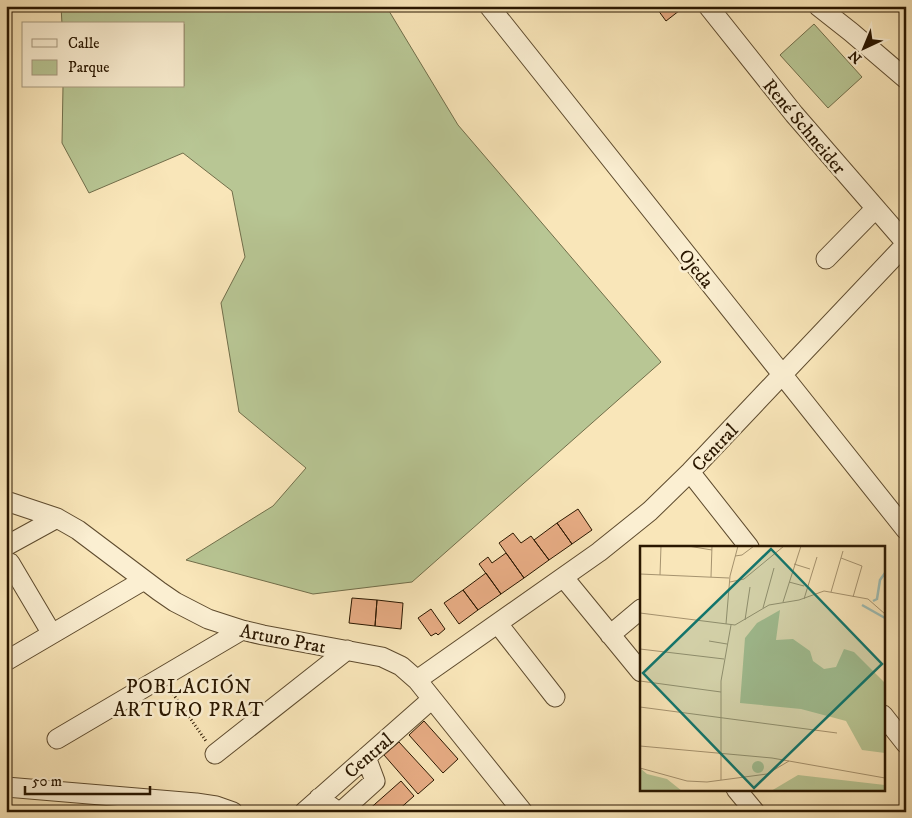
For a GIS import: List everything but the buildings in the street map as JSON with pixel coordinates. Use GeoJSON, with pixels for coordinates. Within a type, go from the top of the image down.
{"type":"FeatureCollection","features":[{"type":"Feature","properties":{"kind":"street","name":"Ojeda"},"geometry":{"type":"LineString","coordinates":[[489,6],[906,530]]}},
{"type":"Feature","properties":{"kind":"street","name":"René Schneider"},"geometry":{"type":"LineString","coordinates":[[708,6],[794,114],[906,243]]}},
{"type":"Feature","properties":{"kind":"street"},"geometry":{"type":"LineString","coordinates":[[818,6],[906,79]]}},
{"type":"Feature","properties":{"kind":"street"},"geometry":{"type":"LineString","coordinates":[[826,259],[875,208]]}},
{"type":"Feature","properties":{"kind":"street","name":"Central"},"geometry":{"type":"LineString","coordinates":[[417,680],[564,578],[636,524],[690,472],[906,243]]}},
{"type":"Feature","properties":{"kind":"street"},"geometry":{"type":"LineString","coordinates":[[690,472],[749,546]]}},
{"type":"Feature","properties":{"kind":"street","name":"Arturo Prat"},"geometry":{"type":"LineString","coordinates":[[6,501],[57,518],[78,530],[144,580],[175,602],[192,611],[242,630],[395,661],[417,680],[523,812]]}},
{"type":"Feature","properties":{"kind":"street"},"geometry":{"type":"LineString","coordinates":[[52,634],[8,554],[57,518]]}},
{"type":"Feature","properties":{"kind":"street"},"geometry":{"type":"LineString","coordinates":[[564,578],[640,671]]}},
{"type":"Feature","properties":{"kind":"street"},"geometry":{"type":"LineString","coordinates":[[6,661],[144,580]]}},
{"type":"Feature","properties":{"kind":"street"},"geometry":{"type":"LineString","coordinates":[[610,635],[640,610]]}},
{"type":"Feature","properties":{"kind":"street"},"geometry":{"type":"LineString","coordinates":[[498,624],[554,697]]}},
{"type":"Feature","properties":{"kind":"street"},"geometry":{"type":"LineString","coordinates":[[57,740],[242,630]]}},
{"type":"Feature","properties":{"kind":"street"},"geometry":{"type":"LineString","coordinates":[[215,754],[347,650]]}},
{"type":"Feature","properties":{"kind":"street","name":"Central"},"geometry":{"type":"LineString","coordinates":[[304,812],[432,699]]}},
{"type":"Feature","properties":{"kind":"street"},"geometry":{"type":"LineString","coordinates":[[884,717],[906,744]]}},
{"type":"Feature","properties":{"kind":"street"},"geometry":{"type":"LineString","coordinates":[[6,787],[196,803],[216,806],[233,812]]}},
{"type":"Feature","properties":{"kind":"street"},"geometry":{"type":"LineString","coordinates":[[737,790],[755,812]]}},
{"type":"Feature","properties":{"kind":"path"},"geometry":{"type":"LineString","coordinates":[[162,678],[215,754]]}},
{"type":"Feature","properties":{"kind":"green space"},"geometry":{"type":"Polygon","coordinates":[[[61,6],[386,6],[458,125],[661,362],[412,582],[313,594],[186,560],[273,506],[306,468],[239,412],[221,303],[245,257],[232,191],[183,153],[89,193],[62,143],[63,88],[185,88],[185,22],[62,22],[61,6]]]}},
{"type":"Feature","properties":{"kind":"green space"},"geometry":{"type":"Polygon","coordinates":[[[814,24],[862,77],[828,108],[780,55],[814,24]]]}},
{"type":"Feature","properties":{"kind":"district","name":"POBLACIÓN ARTURO PRAT"},"geometry":{"type":"Point","coordinates":[189,698]}}]}
